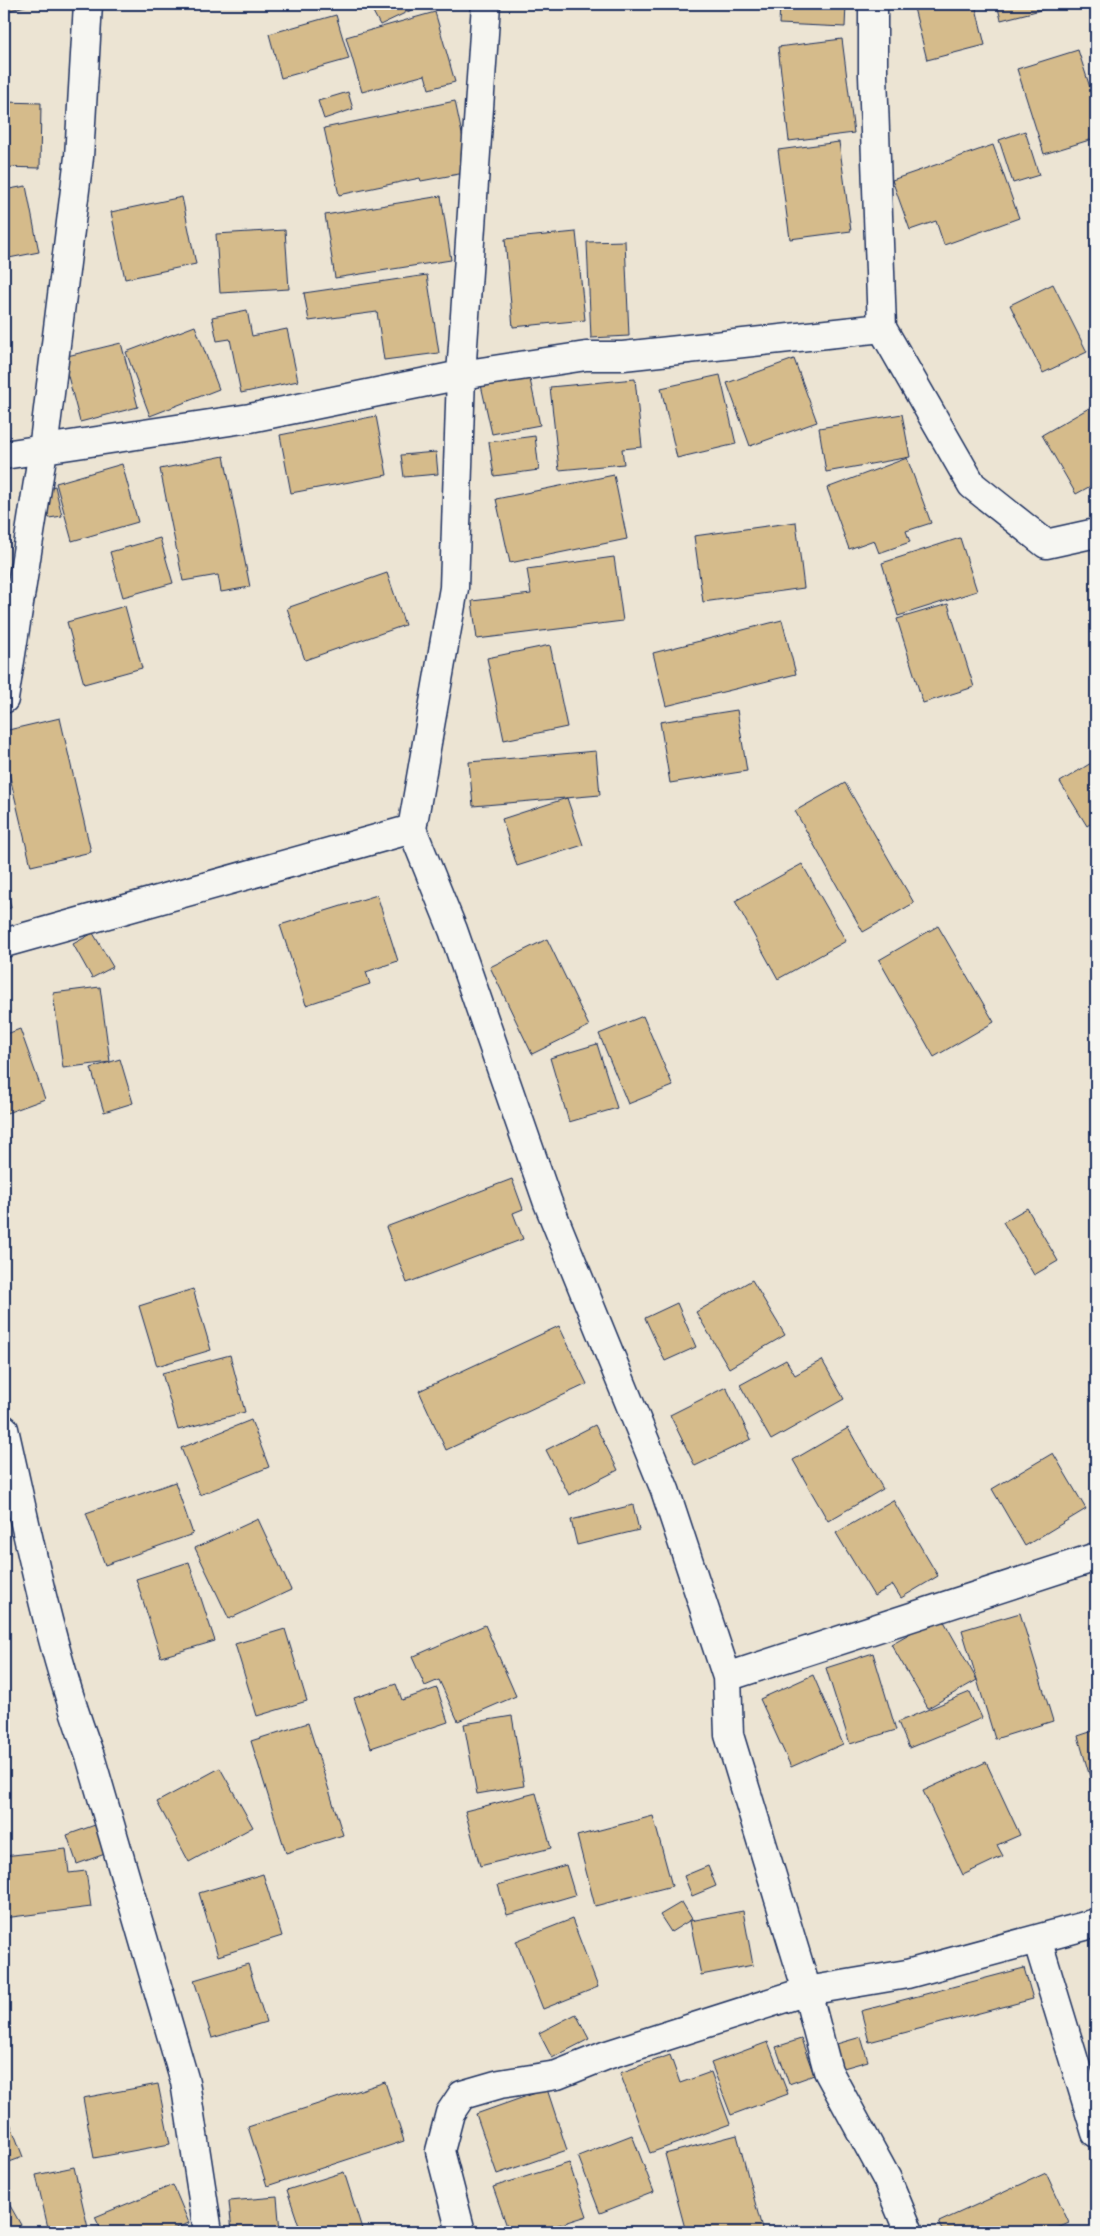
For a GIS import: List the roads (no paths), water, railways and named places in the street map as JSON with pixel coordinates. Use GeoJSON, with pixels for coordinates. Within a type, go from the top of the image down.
{"type":"FeatureCollection","features":[{"type":"Feature","properties":{"kind":"street"},"geometry":{"type":"LineString","coordinates":[[4,698],[43,450],[79,157],[88,4]]}},
{"type":"Feature","properties":{"kind":"street"},"geometry":{"type":"LineString","coordinates":[[486,4],[461,375],[454,588],[412,829],[453,930],[548,1203],[665,1490],[727,1677],[729,1736],[807,1991],[828,2071],[887,2179],[909,2232]]}},
{"type":"Feature","properties":{"kind":"street"},"geometry":{"type":"LineString","coordinates":[[873,4],[873,75],[882,328],[972,485],[1046,544],[1096,533]]}},
{"type":"Feature","properties":{"kind":"street"},"geometry":{"type":"LineString","coordinates":[[4,455],[250,418],[461,375],[586,356],[623,356],[882,328]]}},
{"type":"Feature","properties":{"kind":"street"},"geometry":{"type":"LineString","coordinates":[[4,943],[412,829]]}},
{"type":"Feature","properties":{"kind":"street"},"geometry":{"type":"LineString","coordinates":[[4,1429],[54,1648],[72,1708],[90,1756],[185,2082],[208,2232]]}},
{"type":"Feature","properties":{"kind":"street"},"geometry":{"type":"LineString","coordinates":[[727,1677],[1096,1557]]}},
{"type":"Feature","properties":{"kind":"street"},"geometry":{"type":"LineString","coordinates":[[462,2232],[440,2151],[450,2113],[462,2095],[500,2084],[557,2075],[607,2055],[807,1991],[907,1974],[1096,1923]]}},
{"type":"Feature","properties":{"kind":"street"},"geometry":{"type":"LineString","coordinates":[[1037,1939],[1096,2133]]}}]}
